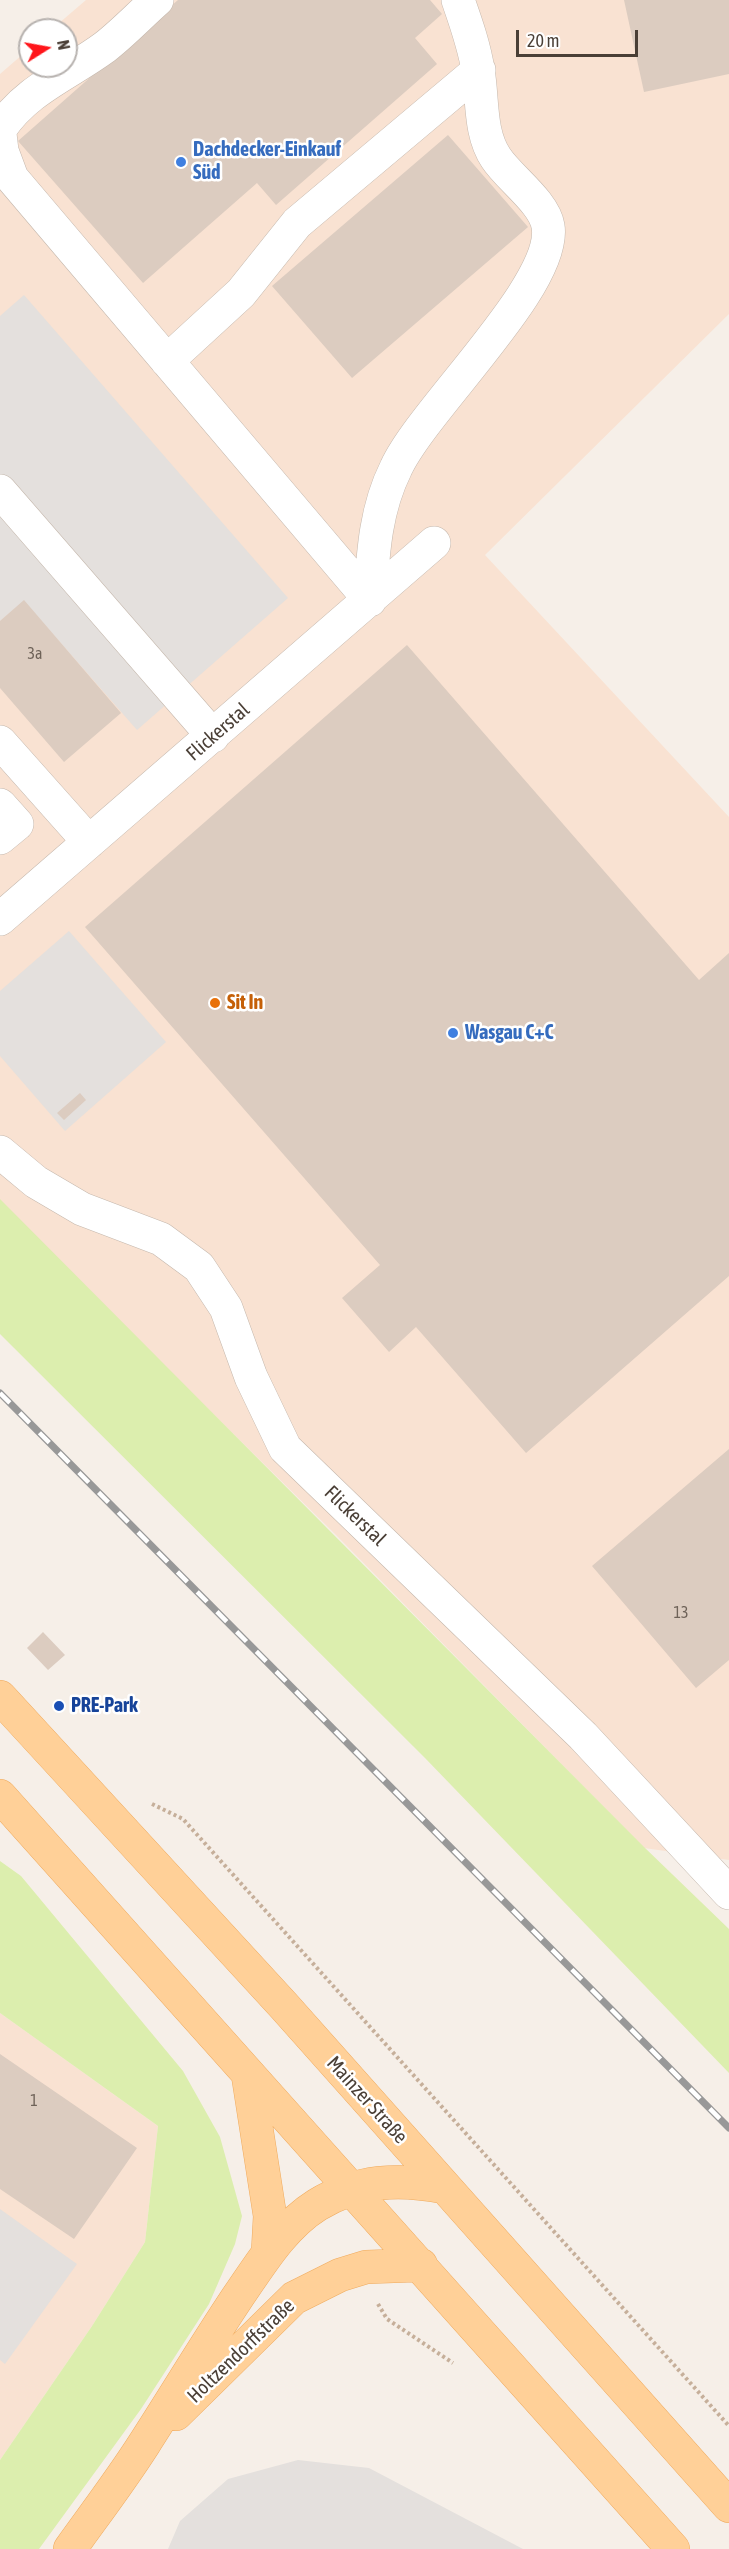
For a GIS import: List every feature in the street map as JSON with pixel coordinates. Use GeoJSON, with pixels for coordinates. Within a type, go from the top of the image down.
{"type":"FeatureCollection","features":[{"type":"Feature","properties":{"kind":"main road","name":"Mainzer Straße"},"geometry":{"type":"LineString","coordinates":[[0,1697],[284,2006],[729,2506]]}},
{"type":"Feature","properties":{"kind":"main road"},"geometry":{"type":"LineString","coordinates":[[0,1796],[673,2549]]}},
{"type":"Feature","properties":{"kind":"main road"},"geometry":{"type":"LineString","coordinates":[[248,2075],[270,2216],[268,2252]]}},
{"type":"Feature","properties":{"kind":"main road","name":"Holtzendorffstraße"},"geometry":{"type":"LineString","coordinates":[[70,2549],[142,2446],[268,2252],[299,2218],[317,2205],[352,2188],[389,2180],[412,2181],[444,2187]]}},
{"type":"Feature","properties":{"kind":"main road","name":"Holtzendorffstraße"},"geometry":{"type":"LineString","coordinates":[[142,2446],[294,2298],[340,2275],[366,2267],[421,2265]]}},
{"type":"Feature","properties":{"kind":"street"},"geometry":{"type":"LineString","coordinates":[[157,0],[106,46],[28,96],[13,110],[0,131],[2,151],[12,178],[370,600]]}},
{"type":"Feature","properties":{"kind":"street"},"geometry":{"type":"LineString","coordinates":[[370,600],[375,525],[396,467],[435,408],[489,345],[541,264],[549,240],[548,224],[535,202],[495,157],[486,134],[479,70],[472,38],[458,0]]}},
{"type":"Feature","properties":{"kind":"street"},"geometry":{"type":"LineString","coordinates":[[167,361],[241,294],[297,223],[479,70]]}},
{"type":"Feature","properties":{"kind":"street"},"geometry":{"type":"LineString","coordinates":[[0,491],[213,736]]}},
{"type":"Feature","properties":{"kind":"street","name":"Flickerstal"},"geometry":{"type":"LineString","coordinates":[[0,919],[434,543]]}},
{"type":"Feature","properties":{"kind":"street"},"geometry":{"type":"LineString","coordinates":[[0,742],[89,842]]}},
{"type":"Feature","properties":{"kind":"street"},"geometry":{"type":"LineString","coordinates":[[0,805],[17,824],[0,838]]}},
{"type":"Feature","properties":{"kind":"street","name":"Flickerstal"},"geometry":{"type":"LineString","coordinates":[[0,1152],[36,1182],[82,1209],[161,1239],[199,1267],[226,1308],[251,1377],[285,1448],[584,1736],[729,1893]]}},
{"type":"Feature","properties":{"kind":"path"},"geometry":{"type":"LineString","coordinates":[[146,1799],[183,1819],[729,2426]]}},
{"type":"Feature","properties":{"kind":"shaded area"},"geometry":{"type":"Polygon","coordinates":[[[86,0],[729,0],[729,314],[485,555],[729,817],[729,1860],[644,1848],[336,1535],[0,1204],[0,74],[18,58],[18,78],[78,78],[78,18],[65,18],[86,0]]]}},
{"type":"Feature","properties":{"kind":"shaded area"},"geometry":{"type":"Polygon","coordinates":[[[24,295],[288,598],[137,730],[24,601],[0,621],[0,316],[24,295]]]}},
{"type":"Feature","properties":{"kind":"shaded area"},"geometry":{"type":"Polygon","coordinates":[[[69,931],[166,1042],[65,1131],[0,1056],[0,991],[69,931]]]}},
{"type":"Feature","properties":{"kind":"shaded area"},"geometry":{"type":"Polygon","coordinates":[[[0,2013],[158,2126],[145,2242],[92,2326],[0,2460],[0,2013]]]}},
{"type":"Feature","properties":{"kind":"shaded area"},"geometry":{"type":"Polygon","coordinates":[[[0,2209],[77,2264],[5,2364],[0,2360],[0,2209]]]}},
{"type":"Feature","properties":{"kind":"shaded area"},"geometry":{"type":"Polygon","coordinates":[[[298,2460],[369,2468],[523,2549],[168,2549],[180,2521],[228,2479],[298,2460]]]}},
{"type":"Feature","properties":{"kind":"green space"},"geometry":{"type":"Polygon","coordinates":[[[0,1199],[644,1847],[729,1929],[729,2073],[425,1758],[0,1334],[0,1199]]]}},
{"type":"Feature","properties":{"kind":"green space"},"geometry":{"type":"Polygon","coordinates":[[[0,1861],[21,1876],[183,2071],[220,2137],[242,2216],[235,2244],[209,2304],[141,2409],[39,2549],[0,2549],[0,2460],[92,2326],[145,2242],[158,2126],[0,2013],[0,1861]]]}},
{"type":"Feature","properties":{"kind":"building","name":"Dachdecker-Einkauf Süd"},"geometry":{"type":"Polygon","coordinates":[[[178,0],[430,0],[442,14],[415,38],[437,64],[276,205],[257,183],[143,283],[18,141],[178,0]]]}},
{"type":"Feature","properties":{"kind":"building"},"geometry":{"type":"Polygon","coordinates":[[[624,0],[729,0],[729,74],[644,92],[624,0]]]}},
{"type":"Feature","properties":{"kind":"building"},"geometry":{"type":"Polygon","coordinates":[[[448,135],[528,227],[352,378],[272,286],[448,135]]]}},
{"type":"Feature","properties":{"kind":"building"},"geometry":{"type":"Polygon","coordinates":[[[24,600],[121,713],[64,762],[0,688],[0,621],[24,600]]]}},
{"type":"Feature","properties":{"kind":"building","name":"Wasgau C+C"},"geometry":{"type":"Polygon","coordinates":[[[407,645],[699,980],[729,953],[729,1276],[526,1453],[416,1327],[389,1352],[342,1298],[380,1265],[85,927],[407,645]]]}},
{"type":"Feature","properties":{"kind":"building"},"geometry":{"type":"Polygon","coordinates":[[[80,1093],[86,1100],[64,1120],[57,1113],[80,1093]]]}},
{"type":"Feature","properties":{"kind":"building"},"geometry":{"type":"Polygon","coordinates":[[[729,1449],[729,1660],[696,1688],[592,1566],[729,1449]]]}},
{"type":"Feature","properties":{"kind":"building"},"geometry":{"type":"Polygon","coordinates":[[[43,1632],[65,1655],[48,1670],[27,1648],[43,1632]]]}},
{"type":"Feature","properties":{"kind":"building"},"geometry":{"type":"Polygon","coordinates":[[[0,2054],[137,2148],[74,2239],[0,2189],[0,2054]]]}},
{"type":"Feature","properties":{"kind":"railway"},"geometry":{"type":"LineString","coordinates":[[0,1393],[729,2128]]}},
{"type":"Feature","properties":{"kind":"place","name":"Dachdecker-Einkauf Süd"},"geometry":{"type":"Point","coordinates":[181,162]}},
{"type":"Feature","properties":{"kind":"place","name":"Sit In"},"geometry":{"type":"Point","coordinates":[215,1003]}},
{"type":"Feature","properties":{"kind":"place","name":"Wasgau C+C"},"geometry":{"type":"Point","coordinates":[453,1033]}},
{"type":"Feature","properties":{"kind":"place","name":"PRE-Park"},"geometry":{"type":"Point","coordinates":[59,1706]}}]}
